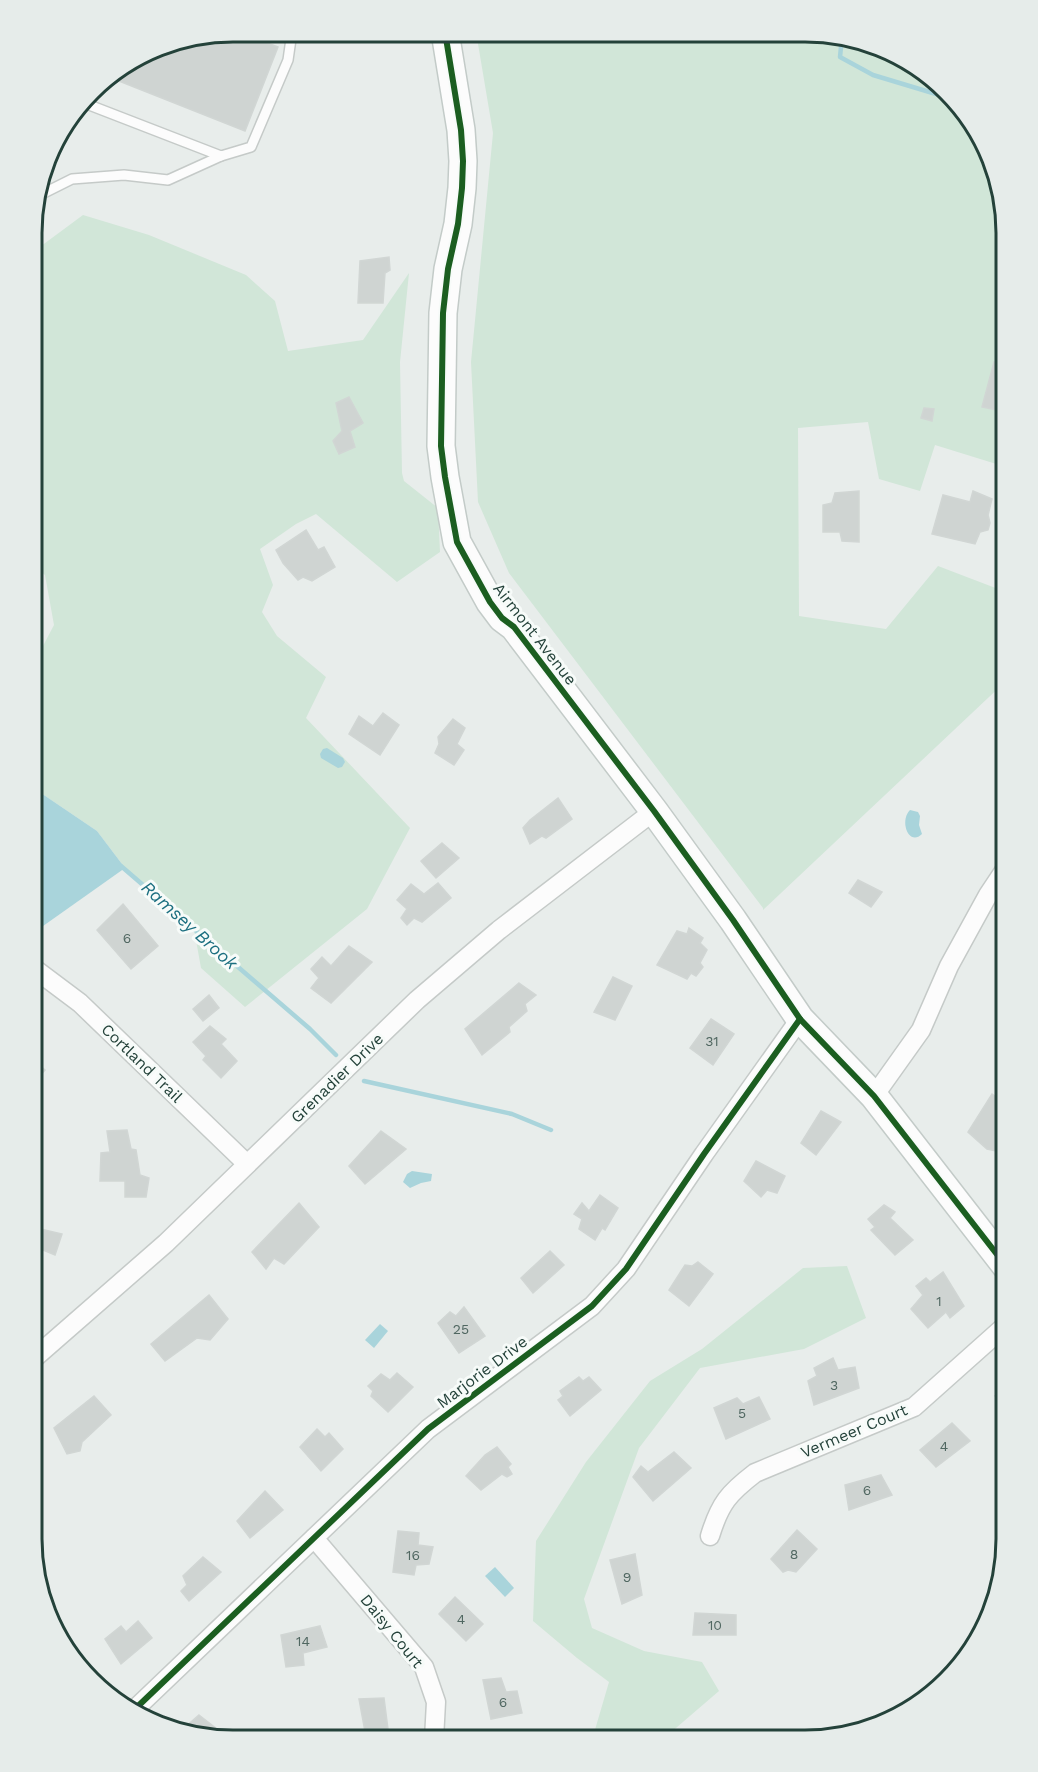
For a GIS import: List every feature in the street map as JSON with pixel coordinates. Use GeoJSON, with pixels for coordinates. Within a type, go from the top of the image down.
{"type":"FeatureCollection","features":[{"type":"Feature","properties":{"kind":"street","name":"Airmont Avenue"},"geometry":{"type":"LineString","coordinates":[[447,42],[461,130],[463,161],[458,224],[448,269],[443,313],[441,446],[457,542],[490,602],[502,618],[514,627],[654,811],[800,1018],[874,1096],[996,1253]]}},
{"type":"Feature","properties":{"kind":"street","name":"Grenadier Drive"},"geometry":{"type":"LineString","coordinates":[[42,1346],[166,1243],[417,1000],[499,930],[654,811]]}},
{"type":"Feature","properties":{"kind":"street"},"geometry":{"type":"LineString","coordinates":[[874,1096],[921,1030],[949,966],[996,883]]}},
{"type":"Feature","properties":{"kind":"street","name":"Cortland Trail"},"geometry":{"type":"LineString","coordinates":[[42,974],[80,1003],[247,1164]]}},
{"type":"Feature","properties":{"kind":"street","name":"Marjorie Drive"},"geometry":{"type":"LineString","coordinates":[[139,1705],[428,1429],[592,1306],[626,1269],[800,1018]]}},
{"type":"Feature","properties":{"kind":"street","name":"Vermeer Court"},"geometry":{"type":"LineString","coordinates":[[710,1536],[716,1515],[733,1490],[755,1473],[914,1407],[996,1334]]}},
{"type":"Feature","properties":{"kind":"street","name":"Daisy Court"},"geometry":{"type":"LineString","coordinates":[[314,1538],[424,1667],[436,1702],[434,1730]]}},
{"type":"Feature","properties":{"kind":"lane"},"geometry":{"type":"LineString","coordinates":[[47,191],[72,179],[124,176],[168,180],[221,156],[251,147],[288,60],[291,42]]}},
{"type":"Feature","properties":{"kind":"lane"},"geometry":{"type":"LineString","coordinates":[[90,106],[221,156]]}},
{"type":"Feature","properties":{"kind":"green space"},"geometry":{"type":"Polygon","coordinates":[[[478,42],[805,42],[855,49],[901,68],[921,81],[957,117],[970,137],[986,171],[994,208],[996,233],[996,464],[935,445],[920,491],[879,479],[868,422],[798,428],[799,616],[886,629],[938,566],[996,588],[996,690],[763,910],[509,573],[478,502],[471,362],[493,133],[478,42]]]}},
{"type":"Feature","properties":{"kind":"green space"},"geometry":{"type":"Polygon","coordinates":[[[83,215],[149,235],[246,275],[275,301],[288,351],[363,340],[409,273],[400,362],[402,473],[404,481],[438,508],[440,552],[397,582],[316,514],[296,524],[260,549],[273,585],[262,612],[277,636],[326,677],[306,718],[410,828],[367,909],[245,1007],[201,968],[194,929],[125,868],[97,831],[42,794],[42,648],[54,625],[45,575],[42,572],[42,245],[83,215]]]}},
{"type":"Feature","properties":{"kind":"green space"},"geometry":{"type":"Polygon","coordinates":[[[847,1266],[866,1318],[804,1349],[700,1368],[639,1448],[584,1599],[592,1628],[644,1651],[702,1662],[719,1691],[674,1730],[595,1730],[609,1682],[533,1621],[536,1541],[586,1462],[650,1381],[702,1349],[803,1268],[847,1266]]]}},
{"type":"Feature","properties":{"kind":"water"},"geometry":{"type":"Polygon","coordinates":[[[327,748],[343,758],[345,762],[342,767],[338,768],[321,758],[320,754],[323,749],[327,748]]]}},
{"type":"Feature","properties":{"kind":"water"},"geometry":{"type":"Polygon","coordinates":[[[42,794],[97,831],[125,868],[42,927],[42,794]]]}},
{"type":"Feature","properties":{"kind":"water"},"geometry":{"type":"Polygon","coordinates":[[[910,810],[918,812],[920,816],[919,825],[922,834],[917,837],[913,837],[907,831],[905,820],[910,810]]]}},
{"type":"Feature","properties":{"kind":"water"},"geometry":{"type":"Polygon","coordinates":[[[412,1171],[432,1174],[431,1181],[410,1188],[403,1182],[407,1174],[412,1171]]]}},
{"type":"Feature","properties":{"kind":"water"},"geometry":{"type":"Polygon","coordinates":[[[380,1324],[388,1331],[374,1348],[365,1340],[380,1324]]]}},
{"type":"Feature","properties":{"kind":"water"},"geometry":{"type":"Polygon","coordinates":[[[495,1567],[514,1588],[505,1597],[485,1576],[495,1567]]]}},
{"type":"Feature","properties":{"kind":"building"},"geometry":{"type":"Polygon","coordinates":[[[233,42],[265,42],[278,47],[245,131],[118,81],[137,68],[171,52],[196,46],[233,42]]]}},
{"type":"Feature","properties":{"kind":"building"},"geometry":{"type":"Polygon","coordinates":[[[389,257],[390,270],[385,273],[383,303],[358,303],[360,261],[389,257]]]}},
{"type":"Feature","properties":{"kind":"building"},"geometry":{"type":"Polygon","coordinates":[[[994,362],[996,363],[996,410],[982,407],[994,362]]]}},
{"type":"Feature","properties":{"kind":"building"},"geometry":{"type":"Polygon","coordinates":[[[349,397],[363,423],[350,431],[355,447],[339,454],[333,441],[342,431],[336,403],[349,397]]]}},
{"type":"Feature","properties":{"kind":"building"},"geometry":{"type":"Polygon","coordinates":[[[924,408],[934,409],[932,421],[921,418],[924,408]]]}},
{"type":"Feature","properties":{"kind":"building"},"geometry":{"type":"Polygon","coordinates":[[[859,491],[859,542],[842,541],[840,532],[823,532],[823,505],[832,503],[835,493],[859,491]]]}},
{"type":"Feature","properties":{"kind":"building"},"geometry":{"type":"Polygon","coordinates":[[[973,491],[992,499],[988,515],[990,523],[988,530],[980,532],[975,544],[932,534],[943,495],[970,502],[973,491]]]}},
{"type":"Feature","properties":{"kind":"building"},"geometry":{"type":"Polygon","coordinates":[[[306,530],[318,550],[324,547],[335,567],[312,581],[303,577],[298,580],[283,563],[276,550],[306,530]]]}},
{"type":"Feature","properties":{"kind":"building"},"geometry":{"type":"Polygon","coordinates":[[[383,713],[399,725],[380,755],[349,734],[359,716],[373,726],[383,713]]]}},
{"type":"Feature","properties":{"kind":"building"},"geometry":{"type":"Polygon","coordinates":[[[453,719],[465,728],[457,744],[464,750],[454,765],[435,753],[439,744],[438,737],[453,719]]]}},
{"type":"Feature","properties":{"kind":"building"},"geometry":{"type":"Polygon","coordinates":[[[558,798],[572,819],[546,838],[542,836],[530,844],[523,828],[558,798]]]}},
{"type":"Feature","properties":{"kind":"building"},"geometry":{"type":"Polygon","coordinates":[[[442,843],[459,858],[436,878],[421,861],[442,843]]]}},
{"type":"Feature","properties":{"kind":"building"},"geometry":{"type":"Polygon","coordinates":[[[858,880],[882,892],[871,907],[849,893],[858,880]]]}},
{"type":"Feature","properties":{"kind":"building"},"geometry":{"type":"Polygon","coordinates":[[[438,883],[451,898],[422,922],[414,918],[407,925],[401,918],[407,909],[397,900],[411,884],[424,894],[438,883]]]}},
{"type":"Feature","properties":{"kind":"building"},"geometry":{"type":"Polygon","coordinates":[[[123,904],[158,946],[131,969],[97,930],[123,904]]]}},
{"type":"Feature","properties":{"kind":"building"},"geometry":{"type":"Polygon","coordinates":[[[689,928],[703,938],[700,943],[707,950],[700,963],[703,967],[696,976],[691,973],[687,979],[657,965],[677,931],[687,934],[689,928]]]}},
{"type":"Feature","properties":{"kind":"building"},"geometry":{"type":"Polygon","coordinates":[[[349,946],[372,962],[331,1003],[311,988],[319,978],[311,969],[322,957],[331,966],[349,946]]]}},
{"type":"Feature","properties":{"kind":"building"},"geometry":{"type":"Polygon","coordinates":[[[613,977],[632,986],[615,1020],[594,1012],[613,977]]]}},
{"type":"Feature","properties":{"kind":"building"},"geometry":{"type":"Polygon","coordinates":[[[519,983],[536,995],[525,1004],[527,1011],[509,1027],[510,1032],[482,1055],[465,1029],[519,983]]]}},
{"type":"Feature","properties":{"kind":"building"},"geometry":{"type":"Polygon","coordinates":[[[209,995],[219,1008],[203,1021],[193,1009],[209,995]]]}},
{"type":"Feature","properties":{"kind":"building"},"geometry":{"type":"Polygon","coordinates":[[[711,1019],[734,1034],[713,1065],[690,1048],[711,1019]]]}},
{"type":"Feature","properties":{"kind":"building"},"geometry":{"type":"Polygon","coordinates":[[[210,1026],[226,1039],[221,1044],[237,1061],[221,1078],[203,1060],[206,1056],[193,1042],[210,1026]]]}},
{"type":"Feature","properties":{"kind":"building"},"geometry":{"type":"Polygon","coordinates":[[[992,1094],[996,1097],[996,1151],[987,1149],[968,1132],[992,1094]]]}},
{"type":"Feature","properties":{"kind":"building"},"geometry":{"type":"Polygon","coordinates":[[[821,1111],[841,1122],[816,1155],[801,1143],[821,1111]]]}},
{"type":"Feature","properties":{"kind":"building"},"geometry":{"type":"Polygon","coordinates":[[[127,1130],[131,1149],[136,1150],[140,1175],[149,1178],[146,1197],[125,1197],[125,1181],[100,1181],[101,1153],[110,1152],[107,1131],[127,1130]]]}},
{"type":"Feature","properties":{"kind":"building"},"geometry":{"type":"Polygon","coordinates":[[[381,1131],[406,1149],[365,1184],[349,1166],[381,1131]]]}},
{"type":"Feature","properties":{"kind":"building"},"geometry":{"type":"Polygon","coordinates":[[[756,1161],[785,1176],[777,1193],[767,1190],[761,1197],[744,1181],[756,1161]]]}},
{"type":"Feature","properties":{"kind":"building"},"geometry":{"type":"Polygon","coordinates":[[[600,1195],[618,1208],[605,1230],[602,1228],[595,1240],[579,1229],[582,1219],[574,1214],[582,1203],[589,1211],[600,1195]]]}},
{"type":"Feature","properties":{"kind":"building"},"geometry":{"type":"Polygon","coordinates":[[[299,1203],[319,1227],[284,1264],[274,1258],[266,1269],[252,1252],[299,1203]]]}},
{"type":"Feature","properties":{"kind":"building"},"geometry":{"type":"Polygon","coordinates":[[[884,1205],[895,1212],[890,1218],[913,1240],[895,1255],[871,1230],[875,1227],[868,1219],[884,1205]]]}},
{"type":"Feature","properties":{"kind":"building"},"geometry":{"type":"Polygon","coordinates":[[[42,1229],[62,1234],[55,1255],[42,1250],[42,1229]]]}},
{"type":"Feature","properties":{"kind":"building"},"geometry":{"type":"Polygon","coordinates":[[[550,1251],[564,1265],[533,1293],[521,1278],[550,1251]]]}},
{"type":"Feature","properties":{"kind":"building"},"geometry":{"type":"Polygon","coordinates":[[[698,1262],[713,1274],[689,1306],[669,1290],[685,1265],[692,1266],[698,1262]]]}},
{"type":"Feature","properties":{"kind":"building"},"geometry":{"type":"Polygon","coordinates":[[[943,1272],[964,1306],[950,1318],[946,1312],[928,1328],[911,1309],[923,1295],[916,1286],[926,1278],[930,1282],[943,1272]]]}},
{"type":"Feature","properties":{"kind":"building"},"geometry":{"type":"Polygon","coordinates":[[[209,1295],[228,1319],[210,1340],[197,1338],[165,1361],[151,1344],[209,1295]]]}},
{"type":"Feature","properties":{"kind":"building"},"geometry":{"type":"Polygon","coordinates":[[[464,1307],[485,1336],[459,1353],[438,1323],[450,1312],[456,1316],[464,1307]]]}},
{"type":"Feature","properties":{"kind":"building"},"geometry":{"type":"Polygon","coordinates":[[[833,1358],[838,1370],[855,1367],[859,1388],[814,1405],[808,1381],[817,1376],[814,1368],[833,1358]]]}},
{"type":"Feature","properties":{"kind":"building"},"geometry":{"type":"Polygon","coordinates":[[[397,1373],[413,1387],[388,1412],[371,1396],[373,1391],[368,1386],[381,1374],[390,1380],[397,1373]]]}},
{"type":"Feature","properties":{"kind":"building"},"geometry":{"type":"Polygon","coordinates":[[[579,1377],[583,1381],[589,1377],[601,1390],[570,1416],[558,1400],[563,1396],[560,1391],[579,1377]]]}},
{"type":"Feature","properties":{"kind":"building"},"geometry":{"type":"Polygon","coordinates":[[[94,1396],[111,1415],[82,1442],[80,1451],[67,1454],[54,1428],[94,1396]]]}},
{"type":"Feature","properties":{"kind":"building"},"geometry":{"type":"Polygon","coordinates":[[[759,1397],[770,1419],[726,1439],[714,1408],[737,1398],[743,1404],[759,1397]]]}},
{"type":"Feature","properties":{"kind":"building"},"geometry":{"type":"Polygon","coordinates":[[[952,1423],[970,1441],[936,1467],[920,1450],[952,1423]]]}},
{"type":"Feature","properties":{"kind":"building"},"geometry":{"type":"Polygon","coordinates":[[[317,1429],[325,1437],[329,1433],[343,1449],[321,1471],[300,1447],[317,1429]]]}},
{"type":"Feature","properties":{"kind":"building"},"geometry":{"type":"Polygon","coordinates":[[[497,1447],[511,1464],[508,1467],[512,1474],[507,1477],[502,1474],[481,1490],[466,1476],[485,1455],[497,1447]]]}},
{"type":"Feature","properties":{"kind":"building"},"geometry":{"type":"Polygon","coordinates":[[[674,1452],[691,1468],[653,1501],[633,1477],[641,1466],[648,1472],[674,1452]]]}},
{"type":"Feature","properties":{"kind":"building"},"geometry":{"type":"Polygon","coordinates":[[[881,1475],[892,1495],[849,1510],[845,1485],[881,1475]]]}},
{"type":"Feature","properties":{"kind":"building"},"geometry":{"type":"Polygon","coordinates":[[[265,1491],[283,1510],[250,1538],[237,1521],[265,1491]]]}},
{"type":"Feature","properties":{"kind":"building"},"geometry":{"type":"Polygon","coordinates":[[[797,1530],[817,1549],[796,1572],[788,1570],[783,1572],[771,1559],[797,1530]]]}},
{"type":"Feature","properties":{"kind":"building"},"geometry":{"type":"Polygon","coordinates":[[[398,1531],[419,1533],[418,1545],[433,1547],[429,1564],[416,1565],[414,1575],[393,1572],[398,1531]]]}},
{"type":"Feature","properties":{"kind":"building"},"geometry":{"type":"Polygon","coordinates":[[[635,1554],[642,1595],[622,1604],[610,1560],[635,1554]]]}},
{"type":"Feature","properties":{"kind":"building"},"geometry":{"type":"Polygon","coordinates":[[[203,1557],[221,1572],[189,1601],[181,1591],[187,1585],[183,1576],[203,1557]]]}},
{"type":"Feature","properties":{"kind":"building"},"geometry":{"type":"Polygon","coordinates":[[[455,1597],[483,1624],[466,1641],[439,1614],[455,1597]]]}},
{"type":"Feature","properties":{"kind":"building"},"geometry":{"type":"Polygon","coordinates":[[[695,1613],[736,1615],[736,1635],[693,1635],[695,1613]]]}},
{"type":"Feature","properties":{"kind":"building"},"geometry":{"type":"Polygon","coordinates":[[[138,1621],[152,1638],[121,1664],[105,1639],[121,1626],[126,1632],[138,1621]]]}},
{"type":"Feature","properties":{"kind":"building"},"geometry":{"type":"Polygon","coordinates":[[[320,1626],[327,1647],[303,1653],[304,1665],[286,1667],[281,1635],[320,1626]]]}},
{"type":"Feature","properties":{"kind":"building"},"geometry":{"type":"Polygon","coordinates":[[[501,1678],[506,1692],[517,1691],[522,1713],[491,1719],[483,1680],[501,1678]]]}},
{"type":"Feature","properties":{"kind":"building"},"geometry":{"type":"Polygon","coordinates":[[[384,1698],[388,1730],[365,1730],[359,1699],[384,1698]]]}},
{"type":"Feature","properties":{"kind":"building"},"geometry":{"type":"Polygon","coordinates":[[[199,1715],[217,1729],[208,1728],[189,1724],[199,1715]]]}},
{"type":"Feature","properties":{"kind":"waterway"},"geometry":{"type":"LineString","coordinates":[[841,46],[840,57],[873,75],[935,94]]}},
{"type":"Feature","properties":{"kind":"waterway","name":"Ramsey Brook"},"geometry":{"type":"LineString","coordinates":[[121,866],[310,1029],[336,1055]]}},
{"type":"Feature","properties":{"kind":"waterway","name":"Ramsey Brook"},"geometry":{"type":"LineString","coordinates":[[364,1081],[512,1114],[551,1130]]}},
{"type":"Feature","properties":{"kind":"cycle path"},"geometry":{"type":"LineString","coordinates":[[447,42],[461,130],[463,161],[458,224],[448,269],[443,313],[441,446],[457,542],[490,602],[502,618],[514,627],[654,811],[733,920],[800,1019],[874,1096],[996,1253]]}},
{"type":"Feature","properties":{"kind":"cycle path"},"geometry":{"type":"LineString","coordinates":[[139,1705],[428,1429],[592,1306],[626,1269],[800,1019]]}}]}
